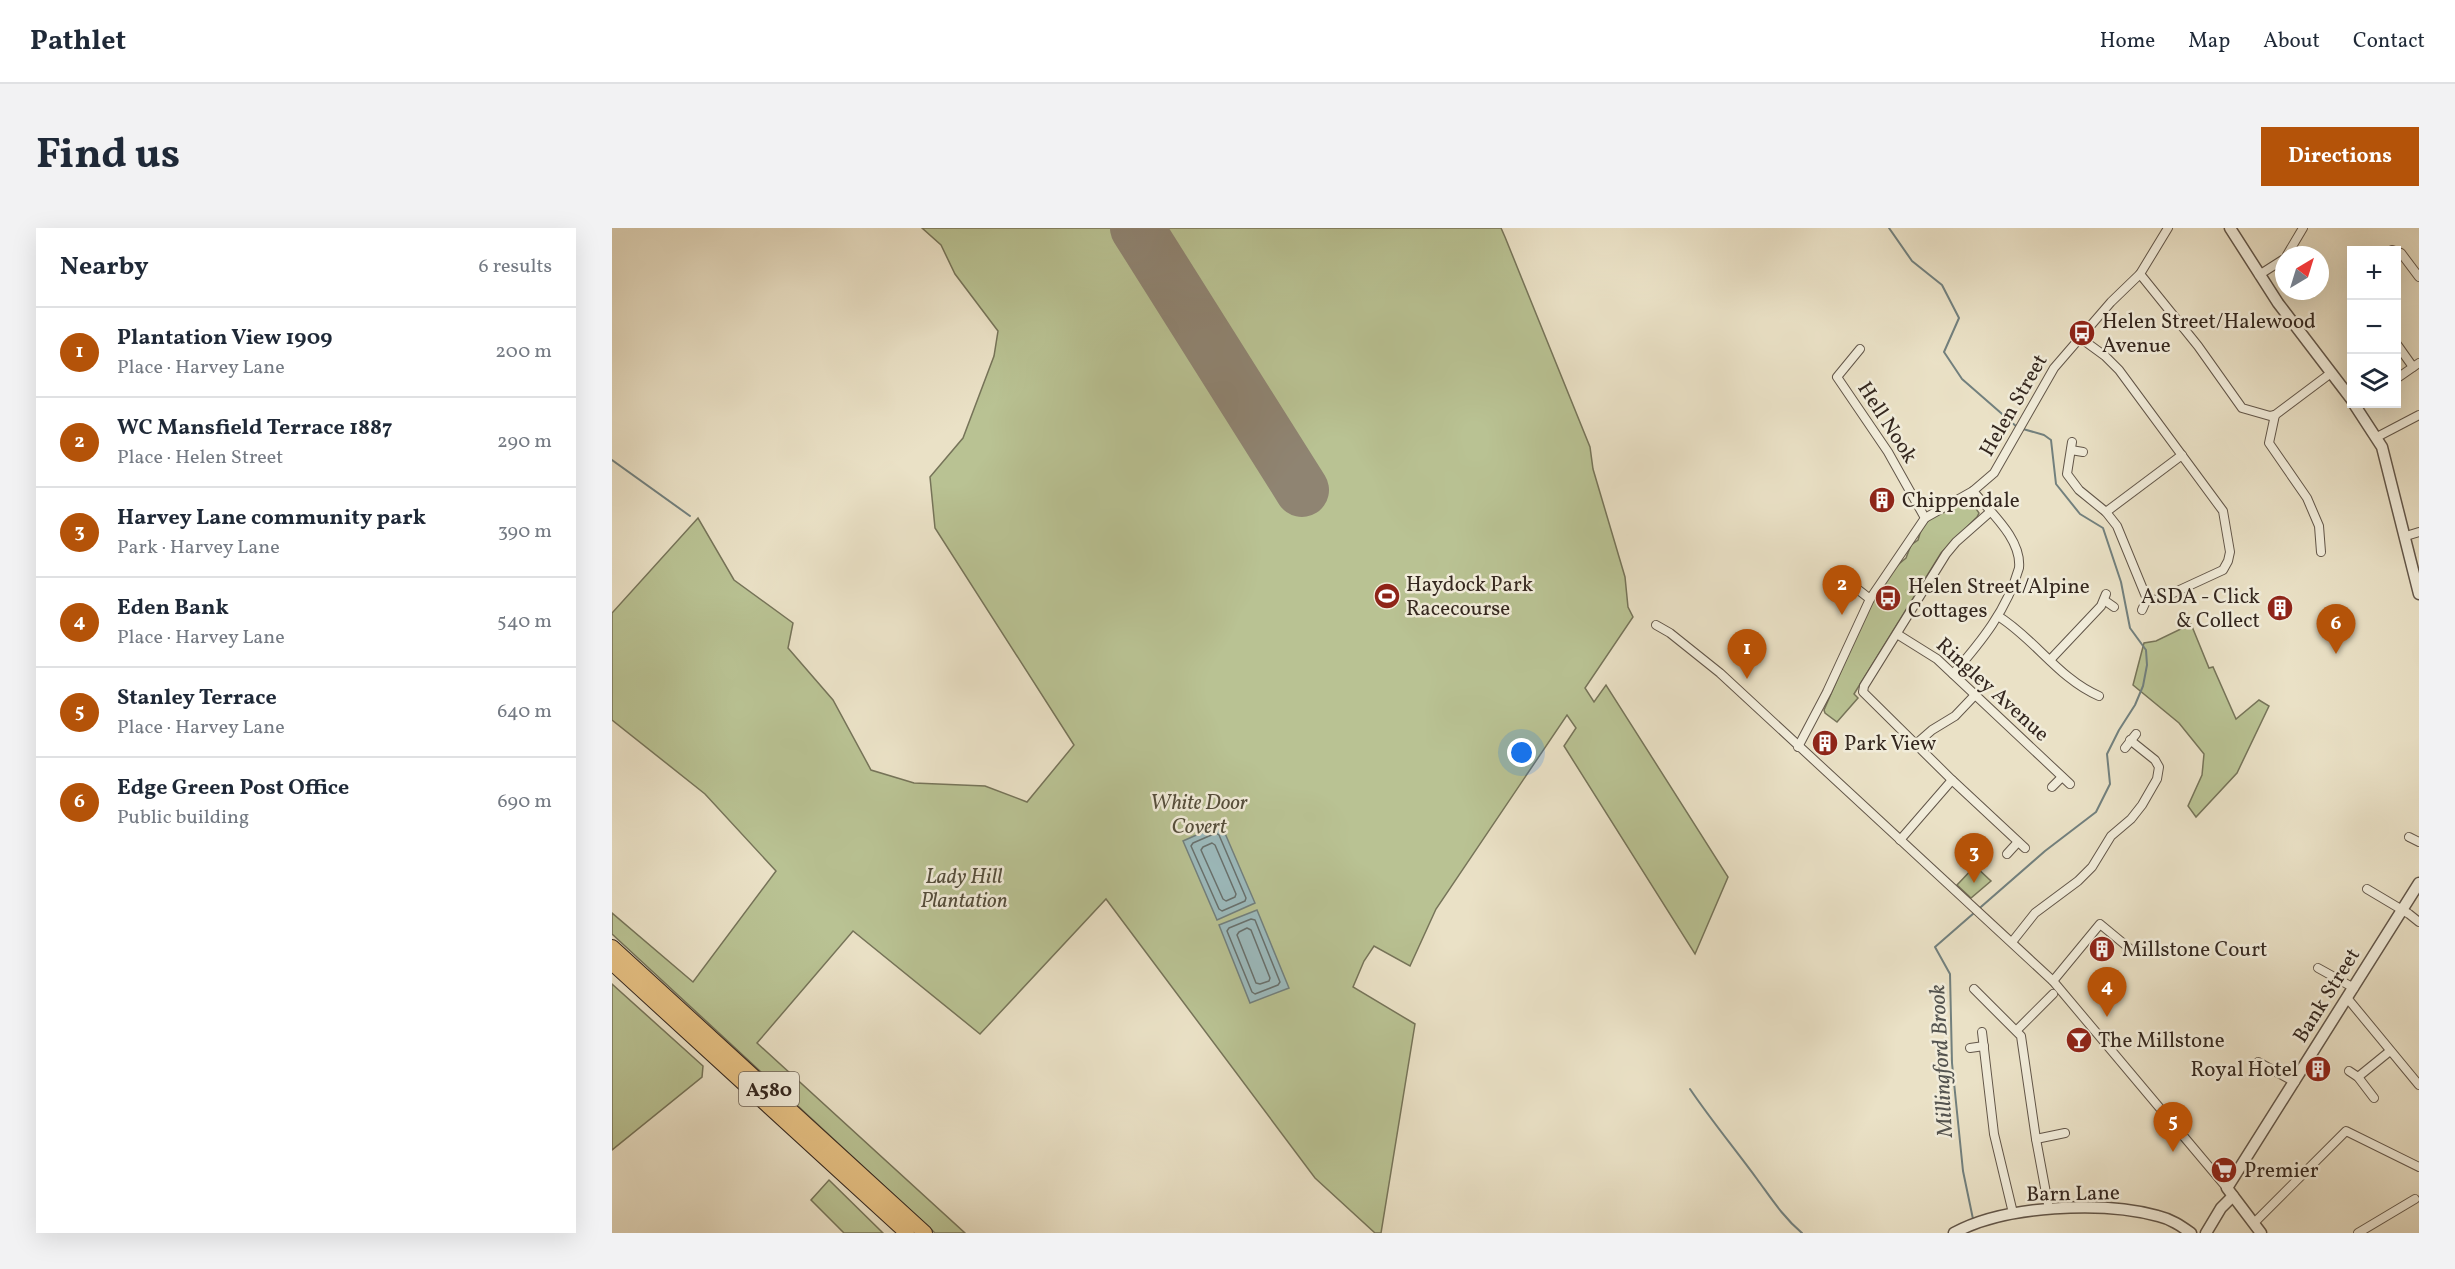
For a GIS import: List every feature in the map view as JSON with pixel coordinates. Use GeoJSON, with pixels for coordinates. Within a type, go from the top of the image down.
{"type":"FeatureCollection","features":[{"type":"Feature","properties":{"kind":"highway","name":"A580"},"geometry":{"type":"LineString","coordinates":[[612,946],[925,1233]]}},
{"type":"Feature","properties":{"kind":"highway","name":"A580"},"geometry":{"type":"LineString","coordinates":[[612,963],[907,1233]]}},
{"type":"Feature","properties":{"kind":"street","name":"Helen Street"},"geometry":{"type":"LineString","coordinates":[[1798,747],[1827,692],[1870,599],[1925,518],[1973,491],[1994,473],[2054,368],[2079,337],[2140,274],[2168,228]]}},
{"type":"Feature","properties":{"kind":"street"},"geometry":{"type":"LineString","coordinates":[[2230,228],[2259,275],[2347,392]]}},
{"type":"Feature","properties":{"kind":"street"},"geometry":{"type":"LineString","coordinates":[[2292,246],[2303,228]]}},
{"type":"Feature","properties":{"kind":"street"},"geometry":{"type":"LineString","coordinates":[[2401,253],[2419,277]]}},
{"type":"Feature","properties":{"kind":"street"},"geometry":{"type":"LineString","coordinates":[[2259,275],[2275,264]]}},
{"type":"Feature","properties":{"kind":"street"},"geometry":{"type":"LineString","coordinates":[[2140,274],[2198,346],[2242,408],[2270,416],[2275,415],[2331,373]]}},
{"type":"Feature","properties":{"kind":"street"},"geometry":{"type":"LineString","coordinates":[[2079,337],[2113,363],[2223,511],[2229,543],[2229,561],[2219,573],[2158,600],[2147,599]]}},
{"type":"Feature","properties":{"kind":"street"},"geometry":{"type":"LineString","coordinates":[[2401,348],[2416,365],[2401,377]]}},
{"type":"Feature","properties":{"kind":"street","name":"Hell Nook"},"geometry":{"type":"LineString","coordinates":[[1860,349],[1837,377],[1888,452],[1925,518]]}},
{"type":"Feature","properties":{"kind":"street"},"geometry":{"type":"LineString","coordinates":[[2359,408],[2377,437],[2387,462],[2419,594]]}},
{"type":"Feature","properties":{"kind":"street"},"geometry":{"type":"LineString","coordinates":[[2275,415],[2270,446],[2307,498],[2319,526],[2321,552]]}},
{"type":"Feature","properties":{"kind":"street"},"geometry":{"type":"LineString","coordinates":[[2377,437],[2419,415]]}},
{"type":"Feature","properties":{"kind":"street"},"geometry":{"type":"LineString","coordinates":[[2083,452],[2071,446],[2067,474],[2071,482],[2106,512],[2123,538],[2147,599],[2142,610]]}},
{"type":"Feature","properties":{"kind":"street"},"geometry":{"type":"LineString","coordinates":[[2106,512],[2182,455]]}},
{"type":"Feature","properties":{"kind":"street"},"geometry":{"type":"LineString","coordinates":[[1953,674],[1984,638],[1998,616],[2017,576],[2020,560],[2014,543],[1973,491]]}},
{"type":"Feature","properties":{"kind":"street"},"geometry":{"type":"LineString","coordinates":[[1990,512],[1946,554],[1864,686],[1863,692],[1865,697],[2021,845],[2007,854]]}},
{"type":"Feature","properties":{"kind":"street"},"geometry":{"type":"LineString","coordinates":[[2406,536],[2419,532]]}},
{"type":"Feature","properties":{"kind":"street"},"geometry":{"type":"LineString","coordinates":[[1847,581],[1870,599]]}},
{"type":"Feature","properties":{"kind":"street"},"geometry":{"type":"LineString","coordinates":[[2050,660],[2090,618],[2105,597],[2114,607]]}},
{"type":"Feature","properties":{"kind":"street"},"geometry":{"type":"LineString","coordinates":[[1998,616],[2025,635],[2080,688],[2099,696]]}},
{"type":"Feature","properties":{"kind":"street"},"geometry":{"type":"LineString","coordinates":[[1656,625],[1670,633],[1719,673],[2053,981],[2230,1192],[2261,1233]]}},
{"type":"Feature","properties":{"kind":"street","name":"Ringley Avenue"},"geometry":{"type":"LineString","coordinates":[[1897,634],[1937,659],[2070,784]]}},
{"type":"Feature","properties":{"kind":"street"},"geometry":{"type":"LineString","coordinates":[[1916,744],[1932,729],[1955,716],[1975,695]]}},
{"type":"Feature","properties":{"kind":"street"},"geometry":{"type":"LineString","coordinates":[[2012,942],[2035,913],[2086,874],[2111,837],[2131,819],[2142,805],[2157,779],[2159,767],[2155,760],[2130,741]]}},
{"type":"Feature","properties":{"kind":"street"},"geometry":{"type":"LineString","coordinates":[[2052,787],[2062,777]]}},
{"type":"Feature","properties":{"kind":"street"},"geometry":{"type":"LineString","coordinates":[[1900,840],[1952,780]]}},
{"type":"Feature","properties":{"kind":"street"},"geometry":{"type":"LineString","coordinates":[[2409,837],[2419,842]]}},
{"type":"Feature","properties":{"kind":"street"},"geometry":{"type":"LineString","coordinates":[[2367,889],[2402,909],[2419,922]]}},
{"type":"Feature","properties":{"kind":"street","name":"Bank Street"},"geometry":{"type":"LineString","coordinates":[[2206,1233],[2295,1082],[2402,909],[2417,889]]}},
{"type":"Feature","properties":{"kind":"street"},"geometry":{"type":"LineString","coordinates":[[2053,981],[2100,924],[2129,948]]}},
{"type":"Feature","properties":{"kind":"street"},"geometry":{"type":"LineString","coordinates":[[2318,968],[2354,988]]}},
{"type":"Feature","properties":{"kind":"street"},"geometry":{"type":"LineString","coordinates":[[1974,988],[1986,1003],[2021,1036],[2049,1209]]}},
{"type":"Feature","properties":{"kind":"street"},"geometry":{"type":"LineString","coordinates":[[2017,1030],[2053,994]]}},
{"type":"Feature","properties":{"kind":"street"},"geometry":{"type":"LineString","coordinates":[[2348,999],[2419,1085]]}},
{"type":"Feature","properties":{"kind":"street"},"geometry":{"type":"LineString","coordinates":[[1982,1032],[1994,1134],[2013,1214]]}},
{"type":"Feature","properties":{"kind":"street"},"geometry":{"type":"LineString","coordinates":[[1970,1048],[1984,1047]]}},
{"type":"Feature","properties":{"kind":"street"},"geometry":{"type":"LineString","coordinates":[[2358,1077],[2390,1051]]}},
{"type":"Feature","properties":{"kind":"street"},"geometry":{"type":"LineString","coordinates":[[2258,1062],[2295,1082]]}},
{"type":"Feature","properties":{"kind":"street"},"geometry":{"type":"LineString","coordinates":[[2349,1071],[2358,1077],[2374,1098]]}},
{"type":"Feature","properties":{"kind":"street"},"geometry":{"type":"LineString","coordinates":[[2254,1223],[2346,1131],[2419,1167]]}},
{"type":"Feature","properties":{"kind":"street"},"geometry":{"type":"LineString","coordinates":[[2036,1139],[2065,1133]]}},
{"type":"Feature","properties":{"kind":"street"},"geometry":{"type":"LineString","coordinates":[[2358,1233],[2418,1199]]}},
{"type":"Feature","properties":{"kind":"street","name":"Barn Lane"},"geometry":{"type":"LineString","coordinates":[[1954,1233],[1970,1225],[2013,1214],[2049,1209],[2100,1209],[2147,1214],[2170,1220],[2191,1233]]}},
{"type":"Feature","properties":{"kind":"green space"},"geometry":{"type":"Polygon","coordinates":[[[922,228],[1501,228],[1590,447],[1593,469],[1625,577],[1628,607],[1633,617],[1585,688],[1594,702],[1606,685],[1728,877],[1695,954],[1564,746],[1576,728],[1567,715],[1436,909],[1410,966],[1374,946],[1364,961],[1353,987],[1415,1024],[1381,1233],[1375,1233],[1315,1178],[1106,899],[980,1034],[853,931],[757,1043],[965,1233],[935,1233],[612,934],[612,913],[693,982],[776,871],[705,794],[612,720],[612,613],[698,518],[734,580],[793,623],[788,648],[833,700],[871,770],[914,783],[985,786],[1027,802],[1074,745],[935,528],[930,477],[963,438],[994,356],[998,331],[955,274],[941,245],[922,228]]]}},
{"type":"Feature","properties":{"kind":"green space"},"geometry":{"type":"Polygon","coordinates":[[[1967,499],[1979,513],[1977,517],[1941,553],[1854,694],[1858,698],[1837,722],[1824,710],[1872,600],[1894,568],[1906,558],[1911,545],[1918,540],[1925,524],[1936,514],[1967,499]]]}},
{"type":"Feature","properties":{"kind":"green space"},"geometry":{"type":"Polygon","coordinates":[[[2191,624],[2209,668],[2213,667],[2236,719],[2259,700],[2269,706],[2237,773],[2196,817],[2188,806],[2202,775],[2204,754],[2179,723],[2133,685],[2144,643],[2156,641],[2191,624]]]}},
{"type":"Feature","properties":{"kind":"green space"},"geometry":{"type":"Polygon","coordinates":[[[1975,866],[1991,881],[1971,898],[1957,885],[1975,866]]]}},
{"type":"Feature","properties":{"kind":"green space"},"geometry":{"type":"Polygon","coordinates":[[[612,984],[703,1066],[702,1077],[612,1150],[612,984]]]}},
{"type":"Feature","properties":{"kind":"green space"},"geometry":{"type":"Polygon","coordinates":[[[829,1180],[883,1233],[844,1233],[811,1200],[829,1180]]]}},
{"type":"Feature","properties":{"kind":"water"},"geometry":{"type":"Polygon","coordinates":[[[1221,824],[1255,903],[1217,920],[1183,841],[1221,824]]]}},
{"type":"Feature","properties":{"kind":"water"},"geometry":{"type":"Polygon","coordinates":[[[1257,910],[1289,988],[1250,1003],[1219,925],[1257,910]]]}},
{"type":"Feature","properties":{"kind":"waterway","name":"Millingford Brook"},"geometry":{"type":"LineString","coordinates":[[1889,228],[1912,261],[1942,285],[1959,318],[1944,352],[1962,379],[2017,427]]}},
{"type":"Feature","properties":{"kind":"waterway","name":"Millingford Brook"},"geometry":{"type":"LineString","coordinates":[[1973,1219],[1963,1171],[1952,1063],[1950,974],[1935,947],[2045,851],[2096,812],[2110,784],[2107,754],[2135,705],[2143,686],[2147,665],[2146,650],[2130,628],[2121,582],[2103,528],[2080,514],[2056,484],[2051,440],[2044,435],[2023,429]]}},
{"type":"Feature","properties":{"kind":"waterway"},"geometry":{"type":"LineString","coordinates":[[612,460],[690,516]]}},
{"type":"Feature","properties":{"kind":"waterway"},"geometry":{"type":"LineString","coordinates":[[1690,1089],[1778,1207],[1802,1233]]}},
{"type":"Feature","properties":{"kind":"runway"},"geometry":{"type":"LineString","coordinates":[[1137,228],[1302,490]]}},
{"type":"Feature","properties":{"kind":"place","name":"Helen Street/Halewood Avenue"},"geometry":{"type":"Point","coordinates":[2082,333]}},
{"type":"Feature","properties":{"kind":"place","name":"Chippendale"},"geometry":{"type":"Point","coordinates":[1882,500]}},
{"type":"Feature","properties":{"kind":"place","name":"Haydock Park Racecourse"},"geometry":{"type":"Point","coordinates":[1387,596]}},
{"type":"Feature","properties":{"kind":"place","name":"Helen Street/Alpine Cottages"},"geometry":{"type":"Point","coordinates":[1888,598]}},
{"type":"Feature","properties":{"kind":"place","name":"ASDA - Click & Collect"},"geometry":{"type":"Point","coordinates":[2280,608]}},
{"type":"Feature","properties":{"kind":"place","name":"WC Mansfield Terrace 1887"},"geometry":{"type":"Point","coordinates":[1842,615]}},
{"type":"Feature","properties":{"kind":"place","name":"Edge Green Post Office"},"geometry":{"type":"Point","coordinates":[2336,654]}},
{"type":"Feature","properties":{"kind":"place","name":"Plantation View 1909"},"geometry":{"type":"Point","coordinates":[1747,679]}},
{"type":"Feature","properties":{"kind":"place","name":"Park View"},"geometry":{"type":"Point","coordinates":[1825,743]}},
{"type":"Feature","properties":{"kind":"place","name":"Harvey Lane community park"},"geometry":{"type":"Point","coordinates":[1974,883]}},
{"type":"Feature","properties":{"kind":"place","name":"Millstone Court"},"geometry":{"type":"Point","coordinates":[2102,949]}},
{"type":"Feature","properties":{"kind":"place","name":"Eden Bank"},"geometry":{"type":"Point","coordinates":[2107,1017]}},
{"type":"Feature","properties":{"kind":"place","name":"The Millstone"},"geometry":{"type":"Point","coordinates":[2079,1040]}},
{"type":"Feature","properties":{"kind":"place","name":"Royal Hotel"},"geometry":{"type":"Point","coordinates":[2318,1069]}},
{"type":"Feature","properties":{"kind":"place","name":"Stanley Terrace"},"geometry":{"type":"Point","coordinates":[2173,1152]}},
{"type":"Feature","properties":{"kind":"place","name":"Premier"},"geometry":{"type":"Point","coordinates":[2224,1170]}},
{"type":"Feature","properties":{"kind":"park label","name":"White Door Covert"},"geometry":{"type":"Point","coordinates":[1199,814]}},
{"type":"Feature","properties":{"kind":"park label","name":"Lady Hill Plantation"},"geometry":{"type":"Point","coordinates":[964,888]}}]}
